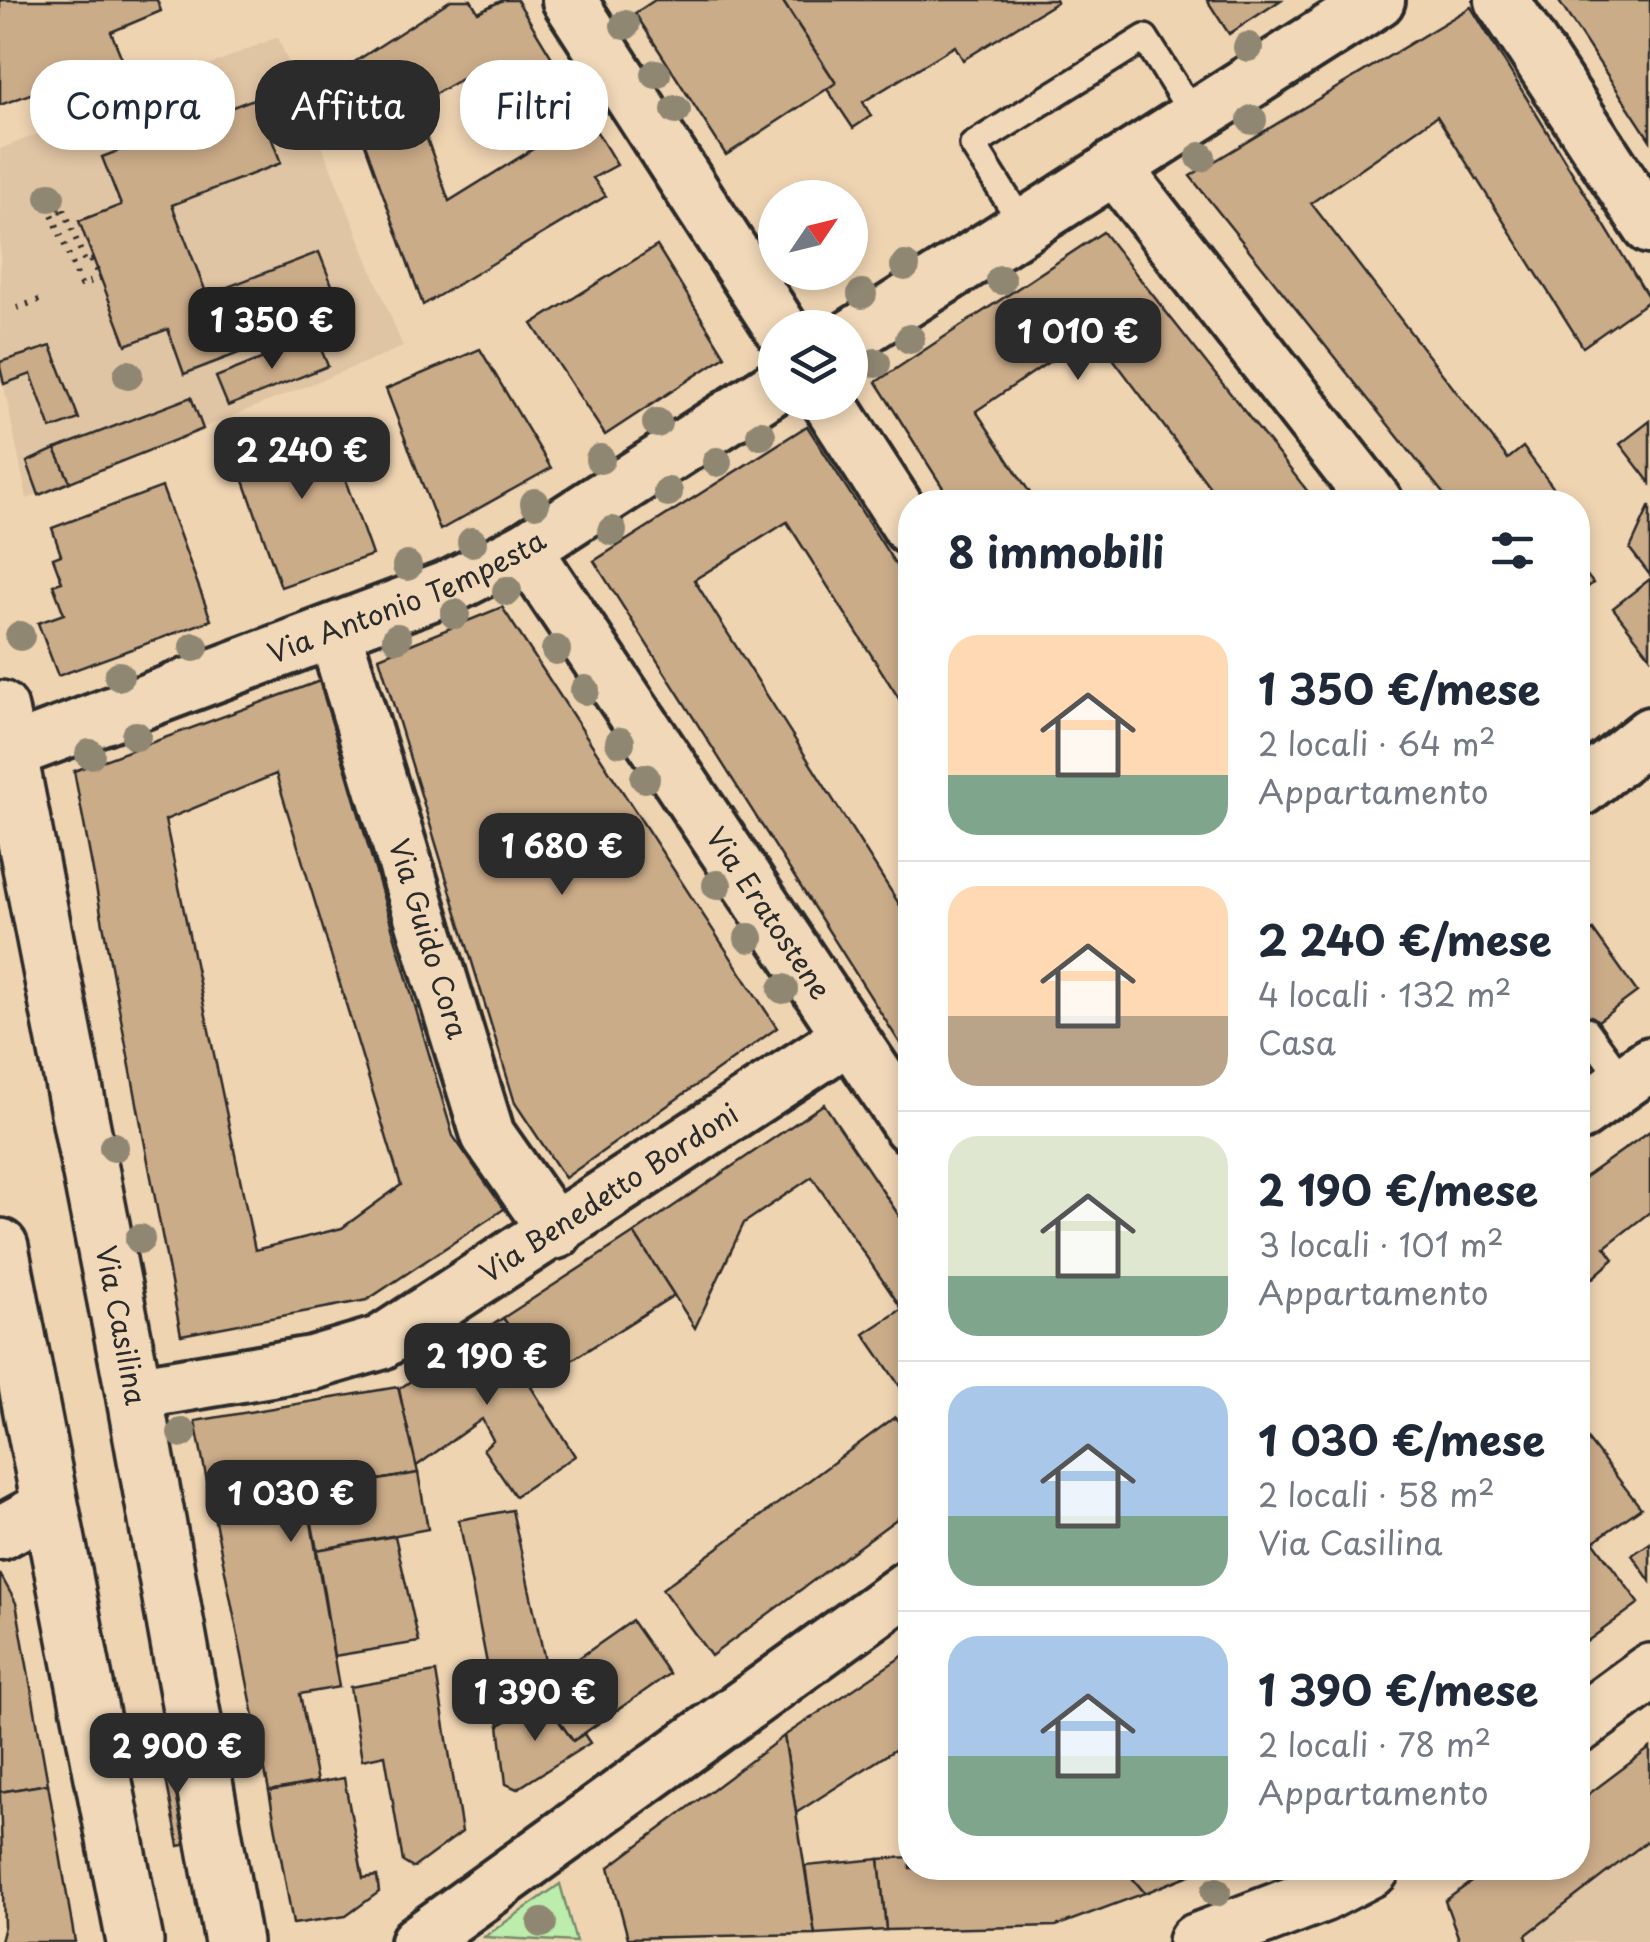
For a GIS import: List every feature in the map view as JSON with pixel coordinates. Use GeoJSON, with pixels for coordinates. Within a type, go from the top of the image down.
{"type":"FeatureCollection","features":[{"type":"Feature","properties":{"kind":"main road","name":"Via Casilina"},"geometry":{"type":"LineString","coordinates":[[4,731],[134,1393],[234,1942]]}},
{"type":"Feature","properties":{"kind":"main road"},"geometry":{"type":"LineString","coordinates":[[0,1246],[135,1942]]}},
{"type":"Feature","properties":{"kind":"main road"},"geometry":{"type":"LineString","coordinates":[[1590,1716],[1650,1672]]}},
{"type":"Feature","properties":{"kind":"main road"},"geometry":{"type":"LineString","coordinates":[[1196,1942],[1349,1880]]}},
{"type":"Feature","properties":{"kind":"street"},"geometry":{"type":"LineString","coordinates":[[569,0],[769,310]]}},
{"type":"Feature","properties":{"kind":"street"},"geometry":{"type":"LineString","coordinates":[[868,326],[1378,0]]}},
{"type":"Feature","properties":{"kind":"street"},"geometry":{"type":"LineString","coordinates":[[1502,0],[1650,227]]}},
{"type":"Feature","properties":{"kind":"street"},"geometry":{"type":"LineString","coordinates":[[1114,167],[1367,490]]}},
{"type":"Feature","properties":{"kind":"street","name":"Via Antonio Tempesta"},"geometry":{"type":"LineString","coordinates":[[4,731],[334,632],[452,586],[525,549],[758,398]]}},
{"type":"Feature","properties":{"kind":"street"},"geometry":{"type":"LineString","coordinates":[[841,420],[898,509]]}},
{"type":"Feature","properties":{"kind":"street","name":"Via Eratostene"},"geometry":{"type":"LineString","coordinates":[[525,549],[898,1106]]}},
{"type":"Feature","properties":{"kind":"street","name":"Via Guido Cora"},"geometry":{"type":"LineString","coordinates":[[334,632],[488,1135],[556,1232]]}},
{"type":"Feature","properties":{"kind":"street"},"geometry":{"type":"LineString","coordinates":[[1590,781],[1650,734]]}},
{"type":"Feature","properties":{"kind":"street","name":"Via Benedetto Bordoni"},"geometry":{"type":"LineString","coordinates":[[134,1393],[312,1363],[380,1343],[556,1232],[850,1036]]}},
{"type":"Feature","properties":{"kind":"street"},"geometry":{"type":"LineString","coordinates":[[1590,1106],[1637,1073]]}},
{"type":"Feature","properties":{"kind":"street"},"geometry":{"type":"LineString","coordinates":[[0,1533],[50,1506]]}},
{"type":"Feature","properties":{"kind":"street"},"geometry":{"type":"LineString","coordinates":[[417,1942],[898,1595]]}},
{"type":"Feature","properties":{"kind":"lane"},"geometry":{"type":"LineString","coordinates":[[1024,226],[973,145],[1145,38],[1194,116]]}},
{"type":"Feature","properties":{"kind":"lane"},"geometry":{"type":"LineString","coordinates":[[1590,1033],[1637,1073]]}},
{"type":"Feature","properties":{"kind":"path"},"geometry":{"type":"LineString","coordinates":[[64,209],[84,262],[91,260],[101,278],[81,285],[52,214],[64,209]]}},
{"type":"Feature","properties":{"kind":"path"},"geometry":{"type":"LineString","coordinates":[[17,308],[42,299]]}},
{"type":"Feature","properties":{"kind":"shaded area"},"geometry":{"type":"Polygon","coordinates":[[[278,37],[287,60],[255,60],[255,150],[324,150],[403,347],[27,499],[0,367],[0,149],[30,137],[30,150],[235,150],[235,60],[221,60],[278,37]]]}},
{"type":"Feature","properties":{"kind":"shaded area"},"geometry":{"type":"Polygon","coordinates":[[[1650,1749],[1650,1942],[1458,1942],[1445,1901],[1474,1880],[1590,1880],[1590,1793],[1650,1749]]]}},
{"type":"Feature","properties":{"kind":"green space"},"geometry":{"type":"Polygon","coordinates":[[[560,1884],[576,1942],[484,1937],[560,1884]]]}},
{"type":"Feature","properties":{"kind":"building"},"geometry":{"type":"Polygon","coordinates":[[[0,0],[157,0],[161,11],[111,32],[123,60],[30,60],[30,94],[0,105],[0,0]]]}},
{"type":"Feature","properties":{"kind":"building"},"geometry":{"type":"Polygon","coordinates":[[[451,0],[471,0],[478,12],[503,0],[517,0],[553,60],[460,60],[460,80],[440,91],[440,60],[358,60],[451,0]]]}},
{"type":"Feature","properties":{"kind":"building"},"geometry":{"type":"Polygon","coordinates":[[[655,0],[782,0],[836,83],[726,155],[635,13],[655,0]]]}},
{"type":"Feature","properties":{"kind":"building"},"geometry":{"type":"Polygon","coordinates":[[[782,0],[1057,2],[963,60],[955,46],[863,102],[871,116],[853,128],[827,89],[836,83],[782,0]]]}},
{"type":"Feature","properties":{"kind":"building"},"geometry":{"type":"Polygon","coordinates":[[[1207,0],[1281,0],[1229,34],[1207,0]]]}},
{"type":"Feature","properties":{"kind":"building"},"geometry":{"type":"Polygon","coordinates":[[[1558,0],[1650,0],[1650,140],[1558,0]]]}},
{"type":"Feature","properties":{"kind":"building"},"geometry":{"type":"Polygon","coordinates":[[[1471,7],[1650,300],[1583,347],[1437,116],[1311,203],[1508,459],[1523,447],[1555,490],[1440,490],[1190,176],[1471,7]]]}},
{"type":"Feature","properties":{"kind":"building"},"geometry":{"type":"Polygon","coordinates":[[[255,98],[255,150],[276,150],[281,163],[172,205],[207,295],[319,252],[343,313],[184,374],[168,329],[126,345],[79,221],[121,205],[102,157],[120,150],[235,150],[235,106],[255,98]]]}},
{"type":"Feature","properties":{"kind":"building"},"geometry":{"type":"Polygon","coordinates":[[[367,150],[431,150],[449,201],[531,150],[608,150],[617,165],[593,178],[606,196],[423,305],[367,150]]]}},
{"type":"Feature","properties":{"kind":"building"},"geometry":{"type":"Polygon","coordinates":[[[1103,232],[1307,490],[1212,490],[1093,332],[976,411],[1028,490],[944,490],[876,382],[1103,232]]]}},
{"type":"Feature","properties":{"kind":"building"},"geometry":{"type":"Polygon","coordinates":[[[657,246],[725,356],[605,435],[532,324],[657,246]]]}},
{"type":"Feature","properties":{"kind":"building"},"geometry":{"type":"Polygon","coordinates":[[[316,337],[328,366],[228,406],[216,377],[316,337]]]}},
{"type":"Feature","properties":{"kind":"building"},"geometry":{"type":"Polygon","coordinates":[[[51,346],[79,419],[51,429],[31,374],[4,384],[0,362],[51,346]]]}},
{"type":"Feature","properties":{"kind":"building"},"geometry":{"type":"Polygon","coordinates":[[[480,349],[551,468],[440,530],[386,389],[480,349]]]}},
{"type":"Feature","properties":{"kind":"building"},"geometry":{"type":"Polygon","coordinates":[[[191,397],[203,429],[70,482],[55,449],[191,397]]]}},
{"type":"Feature","properties":{"kind":"building"},"geometry":{"type":"Polygon","coordinates":[[[323,418],[372,555],[281,587],[233,449],[323,418]]]}},
{"type":"Feature","properties":{"kind":"building"},"geometry":{"type":"Polygon","coordinates":[[[1650,421],[1650,483],[1620,444],[1650,421]]]}},
{"type":"Feature","properties":{"kind":"building"},"geometry":{"type":"Polygon","coordinates":[[[807,426],[898,568],[898,697],[787,522],[694,580],[898,902],[898,1040],[594,561],[807,426]]]}},
{"type":"Feature","properties":{"kind":"building"},"geometry":{"type":"Polygon","coordinates":[[[55,449],[70,482],[39,495],[27,462],[55,449]]]}},
{"type":"Feature","properties":{"kind":"building"},"geometry":{"type":"Polygon","coordinates":[[[162,487],[211,620],[58,676],[38,623],[64,614],[53,585],[62,582],[53,558],[61,555],[52,528],[162,487]]]}},
{"type":"Feature","properties":{"kind":"building"},"geometry":{"type":"Polygon","coordinates":[[[1650,505],[1650,575],[1630,549],[1650,505]]]}},
{"type":"Feature","properties":{"kind":"building"},"geometry":{"type":"Polygon","coordinates":[[[1650,579],[1650,656],[1613,608],[1650,579]]]}},
{"type":"Feature","properties":{"kind":"building"},"geometry":{"type":"Polygon","coordinates":[[[502,607],[777,1028],[565,1178],[515,1103],[379,657],[502,607]]]}},
{"type":"Feature","properties":{"kind":"building"},"geometry":{"type":"Polygon","coordinates":[[[320,681],[453,1136],[504,1209],[367,1300],[181,1335],[74,771],[320,681]],[[276,774],[165,820],[255,1250],[342,1228],[401,1185],[276,774]]]}},
{"type":"Feature","properties":{"kind":"building"},"geometry":{"type":"Polygon","coordinates":[[[1593,930],[1637,992],[1590,1027],[1593,930]]]}},
{"type":"Feature","properties":{"kind":"building"},"geometry":{"type":"Polygon","coordinates":[[[824,1104],[898,1214],[898,1303],[812,1177],[744,1223],[695,1328],[634,1233],[824,1104]]]}},
{"type":"Feature","properties":{"kind":"building"},"geometry":{"type":"Polygon","coordinates":[[[1650,1131],[1650,1212],[1605,1247],[1614,1259],[1590,1280],[1590,1174],[1650,1131]]]}},
{"type":"Feature","properties":{"kind":"building"},"geometry":{"type":"Polygon","coordinates":[[[634,1233],[674,1295],[545,1377],[503,1318],[634,1233]]]}},
{"type":"Feature","properties":{"kind":"building"},"geometry":{"type":"Polygon","coordinates":[[[898,1312],[898,1384],[864,1334],[898,1312]]]}},
{"type":"Feature","properties":{"kind":"building"},"geometry":{"type":"Polygon","coordinates":[[[503,1318],[545,1377],[531,1387],[575,1456],[515,1496],[483,1449],[493,1440],[482,1419],[415,1467],[399,1389],[503,1318]]]}},
{"type":"Feature","properties":{"kind":"building"},"geometry":{"type":"Polygon","coordinates":[[[398,1387],[418,1473],[306,1493],[339,1687],[300,1694],[317,1782],[269,1791],[195,1421],[398,1387]]]}},
{"type":"Feature","properties":{"kind":"building"},"geometry":{"type":"Polygon","coordinates":[[[895,1417],[898,1421],[898,1518],[711,1656],[662,1589],[895,1417]]]}},
{"type":"Feature","properties":{"kind":"building"},"geometry":{"type":"Polygon","coordinates":[[[1590,1442],[1641,1508],[1594,1541],[1590,1536],[1590,1442]]]}},
{"type":"Feature","properties":{"kind":"building"},"geometry":{"type":"Polygon","coordinates":[[[418,1473],[428,1529],[317,1550],[306,1493],[418,1473]]]}},
{"type":"Feature","properties":{"kind":"building"},"geometry":{"type":"Polygon","coordinates":[[[512,1510],[549,1679],[536,1688],[544,1700],[499,1725],[459,1520],[512,1510]]]}},
{"type":"Feature","properties":{"kind":"building"},"geometry":{"type":"Polygon","coordinates":[[[395,1536],[419,1642],[334,1656],[317,1550],[395,1536]]]}},
{"type":"Feature","properties":{"kind":"building"},"geometry":{"type":"Polygon","coordinates":[[[1590,1537],[1639,1603],[1590,1639],[1590,1537]]]}},
{"type":"Feature","properties":{"kind":"building"},"geometry":{"type":"Polygon","coordinates":[[[1650,1543],[1650,1581],[1632,1555],[1650,1543]]]}},
{"type":"Feature","properties":{"kind":"building"},"geometry":{"type":"Polygon","coordinates":[[[0,1574],[16,1603],[48,1784],[0,1792],[0,1574]]]}},
{"type":"Feature","properties":{"kind":"building"},"geometry":{"type":"Polygon","coordinates":[[[632,1621],[669,1674],[573,1741],[536,1688],[632,1621]]]}},
{"type":"Feature","properties":{"kind":"building"},"geometry":{"type":"Polygon","coordinates":[[[898,1659],[898,1748],[796,1813],[784,1736],[898,1659]]]}},
{"type":"Feature","properties":{"kind":"building"},"geometry":{"type":"Polygon","coordinates":[[[436,1672],[462,1832],[413,1868],[403,1862],[385,1755],[362,1760],[350,1687],[436,1672]]]}},
{"type":"Feature","properties":{"kind":"building"},"geometry":{"type":"Polygon","coordinates":[[[544,1700],[573,1741],[584,1734],[590,1743],[517,1789],[506,1784],[499,1725],[544,1700]]]}},
{"type":"Feature","properties":{"kind":"building"},"geometry":{"type":"Polygon","coordinates":[[[784,1736],[815,1934],[628,1938],[609,1867],[784,1736]]]}},
{"type":"Feature","properties":{"kind":"building"},"geometry":{"type":"Polygon","coordinates":[[[1650,1748],[1650,1839],[1526,1935],[1528,1942],[1460,1942],[1445,1901],[1474,1880],[1590,1880],[1590,1793],[1650,1748]]]}},
{"type":"Feature","properties":{"kind":"building"},"geometry":{"type":"Polygon","coordinates":[[[175,1751],[193,1843],[179,1846],[161,1753],[175,1751]]]}},
{"type":"Feature","properties":{"kind":"building"},"geometry":{"type":"Polygon","coordinates":[[[344,1778],[363,1878],[377,1876],[379,1892],[346,1916],[293,1924],[269,1791],[344,1778]]]}},
{"type":"Feature","properties":{"kind":"building"},"geometry":{"type":"Polygon","coordinates":[[[48,1784],[75,1942],[0,1942],[4,1926],[0,1792],[48,1784]]]}},
{"type":"Feature","properties":{"kind":"building"},"geometry":{"type":"Polygon","coordinates":[[[898,1858],[898,1880],[1134,1880],[1145,1893],[1056,1926],[886,1930],[879,1859],[898,1858]]]}},
{"type":"Feature","properties":{"kind":"building"},"geometry":{"type":"Polygon","coordinates":[[[879,1859],[886,1930],[815,1934],[805,1866],[879,1859]]]}},
{"type":"Feature","properties":{"kind":"building"},"geometry":{"type":"Polygon","coordinates":[[[1134,1880],[1177,1880],[1145,1893],[1134,1880]]]}}]}
